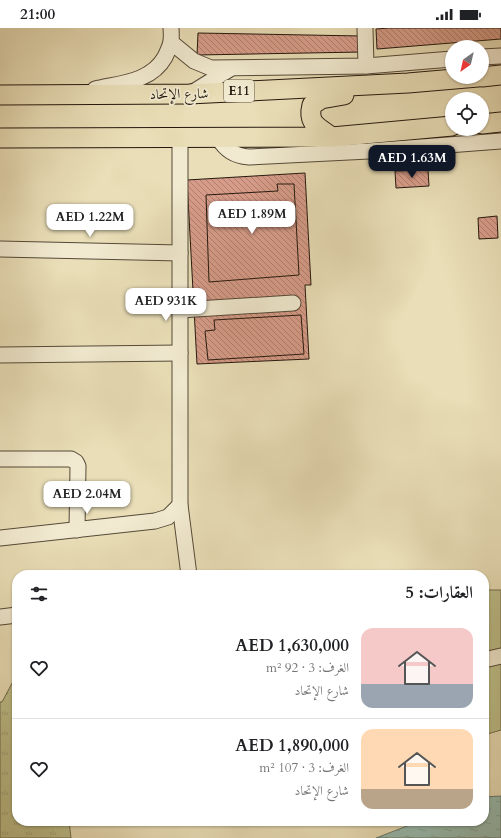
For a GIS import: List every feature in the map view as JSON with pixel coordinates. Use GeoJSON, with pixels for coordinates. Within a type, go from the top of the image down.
{"type":"FeatureCollection","features":[{"type":"Feature","properties":{"kind":"main road"},"geometry":{"type":"LineString","coordinates":[[489,76],[501,75]]}},
{"type":"Feature","properties":{"kind":"main road","name":"شارع الإتحاد"},"geometry":{"type":"LineString","coordinates":[[1,95],[189,94],[445,80]]}},
{"type":"Feature","properties":{"kind":"main road"},"geometry":{"type":"LineString","coordinates":[[332,137],[313,123],[309,115],[312,104],[321,99],[408,83]]}},
{"type":"Feature","properties":{"kind":"main road"},"geometry":{"type":"LineString","coordinates":[[0,138],[332,137],[445,127]]}},
{"type":"Feature","properties":{"kind":"street"},"geometry":{"type":"LineString","coordinates":[[365,28],[366,66]]}},
{"type":"Feature","properties":{"kind":"street"},"geometry":{"type":"LineString","coordinates":[[68,95],[134,80],[149,74],[159,67],[172,35],[194,61],[211,68],[230,69],[366,66],[445,60]]}},
{"type":"Feature","properties":{"kind":"street"},"geometry":{"type":"LineString","coordinates":[[489,57],[501,56]]}},
{"type":"Feature","properties":{"kind":"street"},"geometry":{"type":"LineString","coordinates":[[189,94],[230,69]]}},
{"type":"Feature","properties":{"kind":"street"},"geometry":{"type":"LineString","coordinates":[[218,138],[230,152],[239,156],[249,157],[495,142],[490,123]]}},
{"type":"Feature","properties":{"kind":"street"},"geometry":{"type":"LineString","coordinates":[[180,138],[180,505],[188,570]]}},
{"type":"Feature","properties":{"kind":"street"},"geometry":{"type":"LineString","coordinates":[[0,249],[180,253]]}},
{"type":"Feature","properties":{"kind":"street"},"geometry":{"type":"LineString","coordinates":[[180,310],[293,303]]}},
{"type":"Feature","properties":{"kind":"street"},"geometry":{"type":"LineString","coordinates":[[0,355],[180,353]]}},
{"type":"Feature","properties":{"kind":"street"},"geometry":{"type":"LineString","coordinates":[[0,459],[71,459],[76,462],[78,466],[77,530]]}},
{"type":"Feature","properties":{"kind":"street"},"geometry":{"type":"LineString","coordinates":[[0,538],[155,521],[168,517],[180,505]]}},
{"type":"Feature","properties":{"kind":"street"},"geometry":{"type":"LineString","coordinates":[[0,617],[12,616]]}},
{"type":"Feature","properties":{"kind":"street"},"geometry":{"type":"LineString","coordinates":[[489,659],[501,656]]}},
{"type":"Feature","properties":{"kind":"green space"},"geometry":{"type":"Polygon","coordinates":[[[489,590],[501,590],[501,730],[489,734],[489,590]]]}},
{"type":"Feature","properties":{"kind":"green space"},"geometry":{"type":"Polygon","coordinates":[[[12,683],[12,826],[70,826],[71,838],[0,838],[0,702],[2,702],[12,683]]]}},
{"type":"Feature","properties":{"kind":"water"},"geometry":{"type":"Polygon","coordinates":[[[501,796],[501,838],[376,838],[407,826],[489,826],[489,797],[501,796]]]}},
{"type":"Feature","properties":{"kind":"building"},"geometry":{"type":"Polygon","coordinates":[[[501,28],[501,39],[445,40],[445,44],[377,49],[376,29],[501,28]]]}},
{"type":"Feature","properties":{"kind":"building"},"geometry":{"type":"Polygon","coordinates":[[[198,33],[361,36],[362,52],[197,55],[198,33]]]}},
{"type":"Feature","properties":{"kind":"building"},"geometry":{"type":"Polygon","coordinates":[[[428,170],[429,186],[396,188],[395,171],[428,170]]]}},
{"type":"Feature","properties":{"kind":"building"},"geometry":{"type":"Polygon","coordinates":[[[305,173],[311,285],[305,285],[309,359],[197,364],[187,180],[305,173]]]}},
{"type":"Feature","properties":{"kind":"building"},"geometry":{"type":"Polygon","coordinates":[[[277,184],[294,184],[299,275],[209,282],[206,195],[278,191],[277,184]]]}},
{"type":"Feature","properties":{"kind":"building"},"geometry":{"type":"Polygon","coordinates":[[[497,216],[498,238],[479,239],[478,218],[497,216]]]}},
{"type":"Feature","properties":{"kind":"building"},"geometry":{"type":"Polygon","coordinates":[[[301,315],[304,354],[208,360],[205,331],[215,330],[214,320],[301,315]]]}}]}
